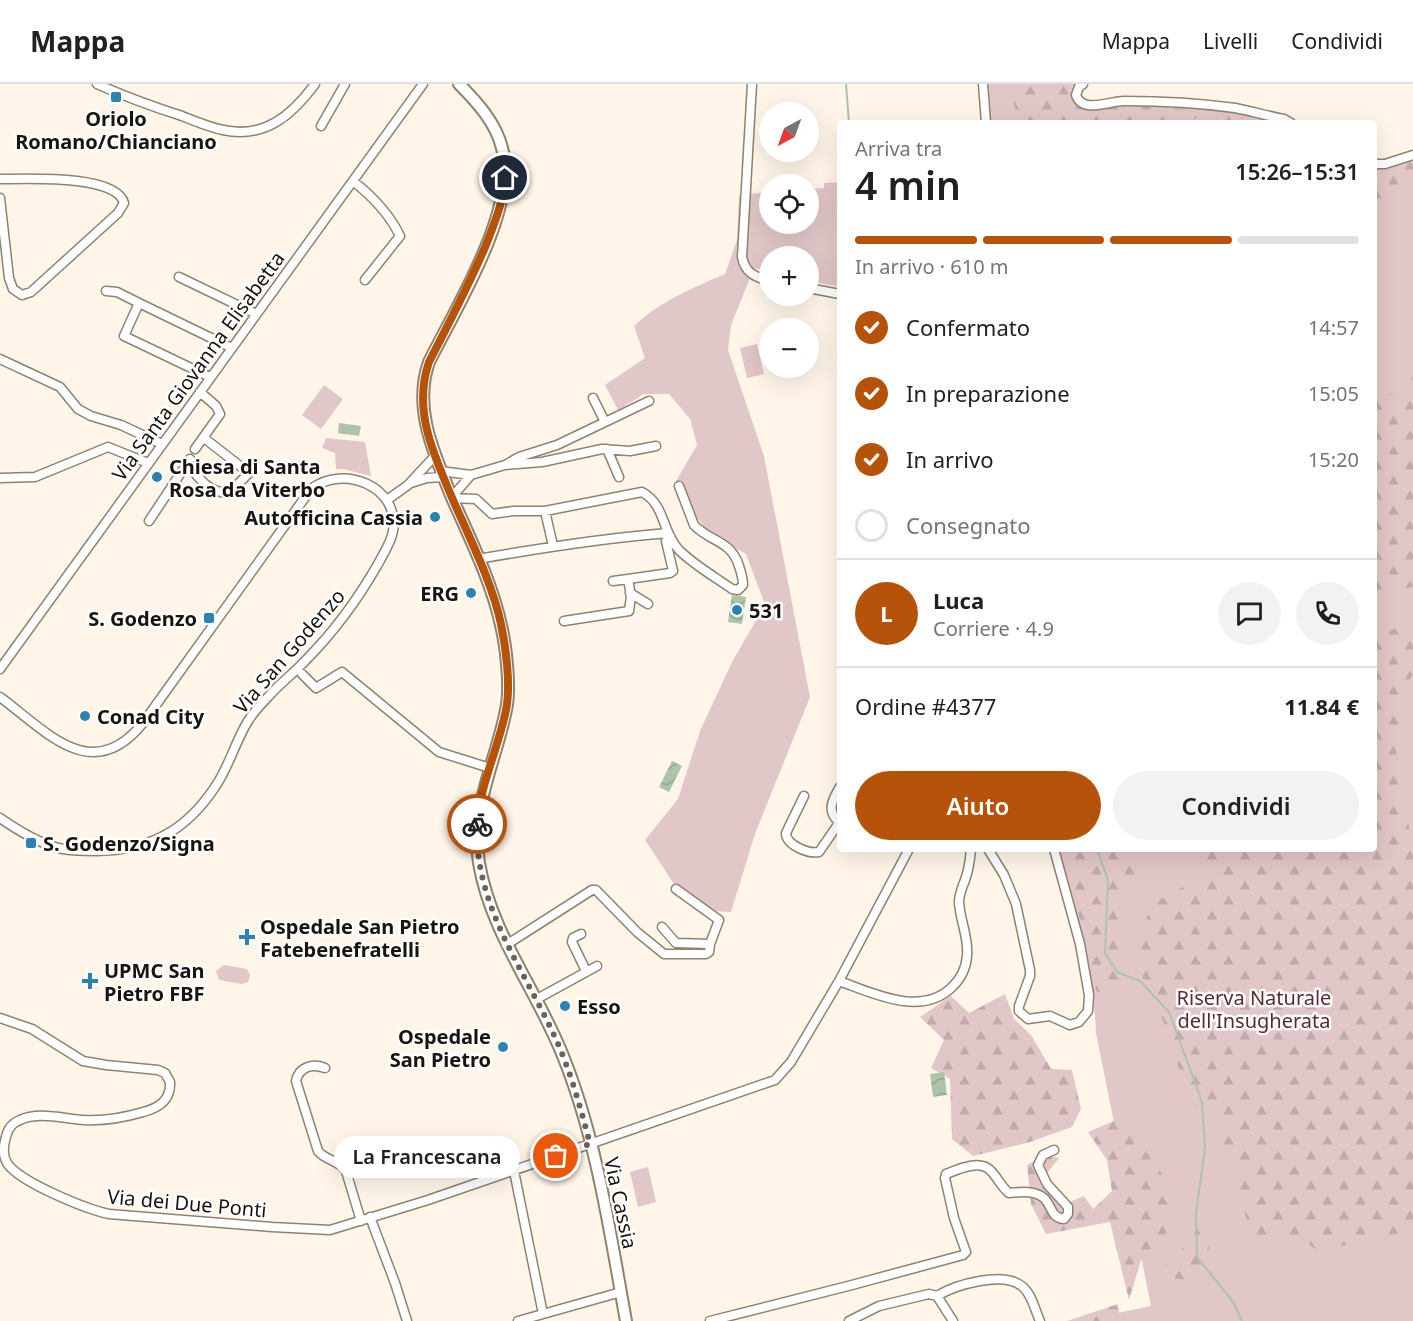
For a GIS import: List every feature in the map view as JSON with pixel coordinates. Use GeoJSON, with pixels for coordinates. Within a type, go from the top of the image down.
{"type":"FeatureCollection","features":[{"type":"Feature","properties":{"kind":"main road","name":"Via Cassia"},"geometry":{"type":"LineString","coordinates":[[459,84],[482,110],[497,133],[505,160],[504,185],[498,211],[482,255],[425,374],[423,408],[434,457],[478,559],[501,624],[507,672],[507,707],[478,817],[477,849],[488,898],[506,945],[564,1057],[590,1144],[626,1321]]}},
{"type":"Feature","properties":{"kind":"street"},"geometry":{"type":"LineString","coordinates":[[97,84],[124,96],[234,132],[255,130],[278,122],[315,84]]}},
{"type":"Feature","properties":{"kind":"street"},"geometry":{"type":"LineString","coordinates":[[321,126],[345,84]]}},
{"type":"Feature","properties":{"kind":"street","name":"Via Santa Giovanna Elisabetta"},"geometry":{"type":"LineString","coordinates":[[0,669],[423,84]]}},
{"type":"Feature","properties":{"kind":"street"},"geometry":{"type":"LineString","coordinates":[[752,84],[742,257],[744,266],[749,272],[759,276]]}},
{"type":"Feature","properties":{"kind":"street"},"geometry":{"type":"LineString","coordinates":[[983,84],[986,120]]}},
{"type":"Feature","properties":{"kind":"street"},"geometry":{"type":"LineString","coordinates":[[1083,84],[1076,95],[1079,102],[1085,106],[1118,101],[1184,104],[1235,108],[1286,120]]}},
{"type":"Feature","properties":{"kind":"street"},"geometry":{"type":"LineString","coordinates":[[1377,164],[1385,164],[1413,155]]}},
{"type":"Feature","properties":{"kind":"street"},"geometry":{"type":"LineString","coordinates":[[0,179],[80,181],[114,191],[122,197],[124,203],[118,213],[31,292],[22,296],[15,291],[9,278],[3,251],[0,198]]}},
{"type":"Feature","properties":{"kind":"street"},"geometry":{"type":"LineString","coordinates":[[352,181],[392,219],[400,236],[365,280]]}},
{"type":"Feature","properties":{"kind":"street"},"geometry":{"type":"LineString","coordinates":[[179,277],[256,314]]}},
{"type":"Feature","properties":{"kind":"street"},"geometry":{"type":"LineString","coordinates":[[819,290],[837,293]]}},
{"type":"Feature","properties":{"kind":"street"},"geometry":{"type":"LineString","coordinates":[[106,291],[117,292],[232,348]]}},
{"type":"Feature","properties":{"kind":"street"},"geometry":{"type":"LineString","coordinates":[[139,303],[124,336],[210,377]]}},
{"type":"Feature","properties":{"kind":"street"},"geometry":{"type":"LineString","coordinates":[[0,358],[60,387],[78,409],[91,416],[121,425],[162,444]]}},
{"type":"Feature","properties":{"kind":"street"},"geometry":{"type":"LineString","coordinates":[[195,449],[220,414],[216,406],[200,392]]}},
{"type":"Feature","properties":{"kind":"street"},"geometry":{"type":"LineString","coordinates":[[593,398],[605,422]]}},
{"type":"Feature","properties":{"kind":"street"},"geometry":{"type":"LineString","coordinates":[[505,465],[519,457],[552,447],[649,401]]}},
{"type":"Feature","properties":{"kind":"street"},"geometry":{"type":"LineString","coordinates":[[637,407],[642,416]]}},
{"type":"Feature","properties":{"kind":"street"},"geometry":{"type":"LineString","coordinates":[[149,521],[189,460],[206,485],[220,493],[229,493],[249,473],[204,438]]}},
{"type":"Feature","properties":{"kind":"street"},"geometry":{"type":"LineString","coordinates":[[408,485],[441,474],[471,475],[505,465],[542,462],[607,449],[630,452],[656,446]]}},
{"type":"Feature","properties":{"kind":"street"},"geometry":{"type":"LineString","coordinates":[[0,478],[35,477],[108,447],[148,463]]}},
{"type":"Feature","properties":{"kind":"street"},"geometry":{"type":"LineString","coordinates":[[607,449],[619,477]]}},
{"type":"Feature","properties":{"kind":"street"},"geometry":{"type":"LineString","coordinates":[[0,697],[58,740],[80,751],[100,752],[119,746],[135,732],[311,489],[325,480],[342,478],[371,485],[387,500],[408,485],[434,457]]}},
{"type":"Feature","properties":{"kind":"street"},"geometry":{"type":"LineString","coordinates":[[452,498],[471,475]]}},
{"type":"Feature","properties":{"kind":"street"},"geometry":{"type":"LineString","coordinates":[[452,498],[476,499],[492,514],[513,511],[545,511],[642,492],[652,497],[657,504],[669,535],[679,550],[732,589],[738,590],[741,588],[743,579],[736,556],[728,547],[694,525],[679,486]]}},
{"type":"Feature","properties":{"kind":"street","name":"Via San Godenzo"},"geometry":{"type":"LineString","coordinates":[[0,818],[48,845],[83,851],[135,848],[167,835],[184,824],[217,784],[250,717],[272,692],[327,639],[352,608],[392,536],[393,520],[387,500]]}},
{"type":"Feature","properties":{"kind":"street"},"geometry":{"type":"LineString","coordinates":[[545,511],[553,546]]}},
{"type":"Feature","properties":{"kind":"street"},"geometry":{"type":"LineString","coordinates":[[478,559],[629,536],[669,535]]}},
{"type":"Feature","properties":{"kind":"street"},"geometry":{"type":"LineString","coordinates":[[613,581],[673,571],[666,541],[669,535]]}},
{"type":"Feature","properties":{"kind":"street"},"geometry":{"type":"LineString","coordinates":[[564,621],[629,611],[628,579]]}},
{"type":"Feature","properties":{"kind":"street"},"geometry":{"type":"LineString","coordinates":[[630,593],[648,603]]}},
{"type":"Feature","properties":{"kind":"street"},"geometry":{"type":"LineString","coordinates":[[302,674],[316,688],[342,672],[439,752],[490,768]]}},
{"type":"Feature","properties":{"kind":"street"},"geometry":{"type":"LineString","coordinates":[[837,793],[831,806],[833,815],[837,820]]}},
{"type":"Feature","properties":{"kind":"street"},"geometry":{"type":"LineString","coordinates":[[804,796],[786,833],[789,842],[811,852],[819,852],[837,827]]}},
{"type":"Feature","properties":{"kind":"street","name":"Via dei Due Ponti"},"geometry":{"type":"LineString","coordinates":[[0,1018],[32,1029],[83,1061],[154,1069],[165,1073],[170,1082],[169,1094],[155,1109],[101,1120],[32,1117],[15,1123],[7,1132],[3,1152],[9,1165],[24,1178],[86,1208],[109,1214],[317,1230],[336,1228],[514,1171],[772,1082],[785,1071],[839,981],[907,852]]}},
{"type":"Feature","properties":{"kind":"street"},"geometry":{"type":"LineString","coordinates":[[839,981],[882,995],[919,1003],[939,998],[956,983],[967,958],[968,948],[960,897],[971,852]]}},
{"type":"Feature","properties":{"kind":"street"},"geometry":{"type":"LineString","coordinates":[[990,852],[1004,875],[1016,904],[1030,970],[1019,1011],[1028,1018],[1050,1016],[1070,1025],[1079,1022],[1088,1011],[1089,995],[1080,944],[1055,852]]}},
{"type":"Feature","properties":{"kind":"street"},"geometry":{"type":"LineString","coordinates":[[506,945],[592,890],[596,890],[637,932],[664,954],[706,954],[709,952],[719,920],[676,889]]}},
{"type":"Feature","properties":{"kind":"street"},"geometry":{"type":"LineString","coordinates":[[662,927],[676,943],[710,944]]}},
{"type":"Feature","properties":{"kind":"street"},"geometry":{"type":"LineString","coordinates":[[580,934],[573,938],[572,942],[586,972]]}},
{"type":"Feature","properties":{"kind":"street"},"geometry":{"type":"LineString","coordinates":[[535,1000],[597,966]]}},
{"type":"Feature","properties":{"kind":"street"},"geometry":{"type":"LineString","coordinates":[[325,1068],[317,1065],[306,1068],[298,1075],[296,1082],[318,1151],[322,1156],[342,1164],[361,1221]]}},
{"type":"Feature","properties":{"kind":"street"},"geometry":{"type":"LineString","coordinates":[[710,1321],[730,1319],[963,1255],[966,1252],[954,1218],[945,1178],[946,1174],[965,1166],[983,1166],[990,1169],[1009,1193],[1036,1194],[1043,1198],[1054,1216],[1064,1219],[1068,1214],[1068,1207],[1047,1184],[1038,1165],[1043,1155],[1054,1150]]}},
{"type":"Feature","properties":{"kind":"street"},"geometry":{"type":"LineString","coordinates":[[514,1171],[542,1309]]}},
{"type":"Feature","properties":{"kind":"street"},"geometry":{"type":"LineString","coordinates":[[370,1217],[407,1321]]}},
{"type":"Feature","properties":{"kind":"street"},"geometry":{"type":"LineString","coordinates":[[937,1296],[947,1290],[995,1279],[1005,1279],[1023,1287],[1040,1321]]}},
{"type":"Feature","properties":{"kind":"street"},"geometry":{"type":"LineString","coordinates":[[518,1321],[621,1292]]}},
{"type":"Feature","properties":{"kind":"street"},"geometry":{"type":"LineString","coordinates":[[849,1321],[879,1306],[929,1294],[937,1296],[953,1321]]}},
{"type":"Feature","properties":{"kind":"green space"},"geometry":{"type":"Polygon","coordinates":[[[987,84],[1079,84],[1074,93],[1084,106],[1126,99],[1252,111],[1277,120],[989,120],[987,84]]]}},
{"type":"Feature","properties":{"kind":"green space"},"geometry":{"type":"Polygon","coordinates":[[[1010,84],[1075,84],[1071,95],[1074,103],[1080,108],[1118,103],[1248,114],[1267,120],[1198,118],[1184,120],[1017,120],[1010,84]]]}},
{"type":"Feature","properties":{"kind":"green space","name":"Riserva Naturale dell'Insugherata"},"geometry":{"type":"Polygon","coordinates":[[[1413,158],[1413,1321],[1079,1321],[1151,1306],[1096,1033],[1088,964],[1058,852],[1377,852],[1377,164],[1413,158]]]}},
{"type":"Feature","properties":{"kind":"green space"},"geometry":{"type":"Polygon","coordinates":[[[1413,161],[1413,190],[1377,199],[1377,168],[1413,161]]]}},
{"type":"Feature","properties":{"kind":"green space"},"geometry":{"type":"Polygon","coordinates":[[[837,182],[837,286],[819,283],[819,246],[759,246],[759,269],[754,268],[731,325],[728,350],[764,456],[810,697],[755,834],[731,912],[711,911],[674,884],[645,840],[678,799],[700,731],[733,660],[765,605],[746,554],[709,532],[680,498],[676,481],[697,445],[690,419],[669,394],[644,394],[618,410],[605,385],[645,358],[634,326],[666,302],[725,274],[737,240],[739,195],[759,193],[759,234],[819,234],[819,188],[824,188],[824,183],[837,182]]]}},
{"type":"Feature","properties":{"kind":"green space"},"geometry":{"type":"Polygon","coordinates":[[[757,344],[759,375],[747,378],[740,348],[757,344]]]}},
{"type":"Feature","properties":{"kind":"green space"},"geometry":{"type":"Polygon","coordinates":[[[1413,376],[1413,587],[1377,593],[1377,394],[1384,392],[1398,396],[1413,376]]]}},
{"type":"Feature","properties":{"kind":"green space"},"geometry":{"type":"Polygon","coordinates":[[[324,385],[343,399],[321,429],[302,415],[324,385]]]}},
{"type":"Feature","properties":{"kind":"green space"},"geometry":{"type":"Polygon","coordinates":[[[326,438],[365,442],[371,476],[336,469],[335,453],[322,448],[326,438]]]}},
{"type":"Feature","properties":{"kind":"green space"},"geometry":{"type":"Polygon","coordinates":[[[1413,624],[1413,675],[1405,684],[1395,745],[1410,833],[1413,837],[1413,1230],[1319,1251],[1294,1235],[1265,1245],[1247,1220],[1218,1122],[1191,1104],[1153,991],[1139,973],[1140,929],[1156,902],[1204,875],[1208,852],[1377,852],[1377,633],[1413,624]]]}},
{"type":"Feature","properties":{"kind":"green space"},"geometry":{"type":"Polygon","coordinates":[[[1063,852],[1130,852],[1137,877],[1122,907],[1118,940],[1122,997],[1096,991],[1063,852]]]}},
{"type":"Feature","properties":{"kind":"green space"},"geometry":{"type":"Polygon","coordinates":[[[224,965],[247,969],[250,975],[248,982],[242,984],[219,980],[216,971],[224,965]]]}},
{"type":"Feature","properties":{"kind":"green space"},"geometry":{"type":"Polygon","coordinates":[[[1005,994],[1014,1019],[1031,1035],[1051,1069],[1072,1070],[1081,1109],[1072,1127],[1030,1142],[973,1156],[952,1139],[950,1079],[931,1068],[944,1040],[920,1017],[951,996],[969,1013],[1005,994]]]}},
{"type":"Feature","properties":{"kind":"green space"},"geometry":{"type":"Polygon","coordinates":[[[1116,1120],[1140,1133],[1174,1197],[1172,1227],[1141,1260],[1129,1300],[1110,1222],[1046,1234],[1031,1204],[1027,1165],[1045,1155],[1059,1158],[1047,1173],[1064,1204],[1084,1196],[1093,1209],[1112,1191],[1107,1160],[1088,1132],[1116,1120]]]}},
{"type":"Feature","properties":{"kind":"green space"},"geometry":{"type":"Polygon","coordinates":[[[648,1167],[656,1202],[638,1207],[630,1172],[648,1167]]]}},
{"type":"Feature","properties":{"kind":"green space"},"geometry":{"type":"Polygon","coordinates":[[[1200,1213],[1208,1235],[1212,1273],[1203,1282],[1170,1278],[1161,1269],[1193,1238],[1200,1213]]]}},
{"type":"Feature","properties":{"kind":"green space"},"geometry":{"type":"Polygon","coordinates":[[[1118,1304],[1120,1321],[1067,1321],[1118,1304]]]}},
{"type":"Feature","properties":{"kind":"water"},"geometry":{"type":"Polygon","coordinates":[[[339,423],[361,426],[359,436],[338,433],[339,423]]]}},
{"type":"Feature","properties":{"kind":"water","name":"531"},"geometry":{"type":"Polygon","coordinates":[[[732,595],[746,597],[742,624],[728,622],[732,595]]]}},
{"type":"Feature","properties":{"kind":"water"},"geometry":{"type":"Polygon","coordinates":[[[672,761],[682,766],[669,792],[659,787],[672,761]]]}},
{"type":"Feature","properties":{"kind":"water"},"geometry":{"type":"Polygon","coordinates":[[[944,1072],[947,1095],[933,1097],[930,1074],[944,1072]]]}},
{"type":"Feature","properties":{"kind":"waterway"},"geometry":{"type":"LineString","coordinates":[[846,84],[849,120]]}},
{"type":"Feature","properties":{"kind":"waterway"},"geometry":{"type":"LineString","coordinates":[[1098,852],[1108,880],[1105,953],[1117,972],[1140,981],[1169,1012],[1202,1102],[1205,1147],[1196,1214],[1197,1257],[1234,1303],[1242,1321]]}},
{"type":"Feature","properties":{"kind":"way so far"},"geometry":{"type":"LineString","coordinates":[[477,824],[481,874],[495,919],[504,942],[557,1042],[569,1072],[590,1144],[556,1156]]}},
{"type":"Feature","properties":{"kind":"place","name":"Oriolo Romano/Chianciano"},"geometry":{"type":"Point","coordinates":[116,97]}},
{"type":"Feature","properties":{"kind":"place","name":"Chiesa di Santa Rosa da Viterbo"},"geometry":{"type":"Point","coordinates":[157,477]}},
{"type":"Feature","properties":{"kind":"place","name":"Autofficina Cassia"},"geometry":{"type":"Point","coordinates":[435,517]}},
{"type":"Feature","properties":{"kind":"place","name":"ERG"},"geometry":{"type":"Point","coordinates":[471,593]}},
{"type":"Feature","properties":{"kind":"place","name":"531"},"geometry":{"type":"Point","coordinates":[737,610]}},
{"type":"Feature","properties":{"kind":"place","name":"S. Godenzo"},"geometry":{"type":"Point","coordinates":[209,618]}},
{"type":"Feature","properties":{"kind":"place","name":"Conad City"},"geometry":{"type":"Point","coordinates":[85,716]}},
{"type":"Feature","properties":{"kind":"place","name":"S. Godenzo/Signa"},"geometry":{"type":"Point","coordinates":[31,843]}},
{"type":"Feature","properties":{"kind":"place","name":"Ospedale San Pietro Fatebenefratelli"},"geometry":{"type":"Point","coordinates":[247,937]}},
{"type":"Feature","properties":{"kind":"place","name":"UPMC San Pietro FBF"},"geometry":{"type":"Point","coordinates":[90,981]}},
{"type":"Feature","properties":{"kind":"place","name":"Esso"},"geometry":{"type":"Point","coordinates":[565,1006]}},
{"type":"Feature","properties":{"kind":"place","name":"Ospedale San Pietro"},"geometry":{"type":"Point","coordinates":[503,1047]}},
{"type":"Feature","properties":{"kind":"place","name":"La Francescana"},"geometry":{"type":"Point","coordinates":[556,1156]}},
{"type":"Feature","properties":{"kind":"route"},"geometry":{"type":"LineString","coordinates":[[477,824],[480,805],[507,707],[505,647],[500,618],[483,571],[433,452],[424,417],[423,386],[429,362],[482,255],[501,201],[505,178]]}}]}
